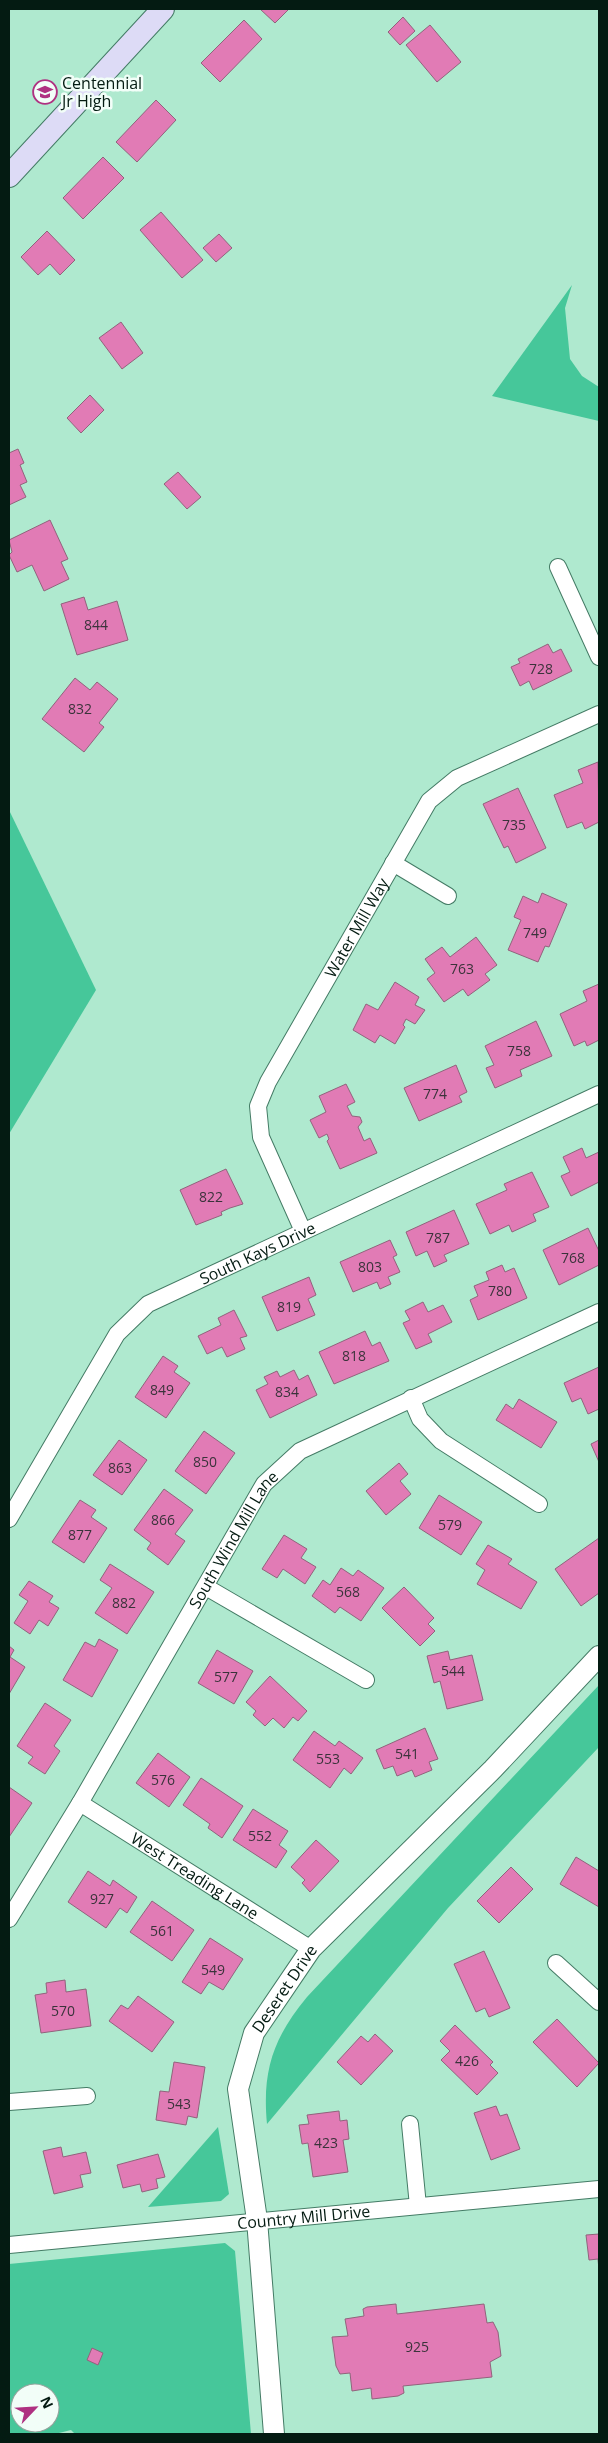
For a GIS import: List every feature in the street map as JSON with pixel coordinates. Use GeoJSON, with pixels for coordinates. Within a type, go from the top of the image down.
{"type":"FeatureCollection","features":[{"type":"Feature","properties":{"kind":"main road"},"geometry":{"type":"LineString","coordinates":[[9,176],[163,9]]}},
{"type":"Feature","properties":{"kind":"street"},"geometry":{"type":"LineString","coordinates":[[558,567],[599,658]]}},
{"type":"Feature","properties":{"kind":"street","name":"Water Mill Way"},"geometry":{"type":"LineString","coordinates":[[303,1231],[261,1137],[258,1106],[268,1082],[429,801],[456,778],[599,714]]}},
{"type":"Feature","properties":{"kind":"street"},"geometry":{"type":"LineString","coordinates":[[394,864],[448,896]]}},
{"type":"Feature","properties":{"kind":"street","name":"South Kays Drive"},"geometry":{"type":"LineString","coordinates":[[9,1519],[117,1334],[148,1304],[599,1094]]}},
{"type":"Feature","properties":{"kind":"street","name":"South Wind Mill Lane"},"geometry":{"type":"LineString","coordinates":[[9,1919],[80,1803],[264,1484],[300,1451],[599,1312]]}},
{"type":"Feature","properties":{"kind":"street"},"geometry":{"type":"LineString","coordinates":[[411,1398],[420,1418],[441,1441],[539,1504]]}},
{"type":"Feature","properties":{"kind":"street"},"geometry":{"type":"LineString","coordinates":[[206,1587],[366,1680]]}},
{"type":"Feature","properties":{"kind":"street","name":"Deseret Drive"},"geometry":{"type":"LineString","coordinates":[[274,2434],[257,2220],[238,2089],[254,2033],[311,1949],[492,1768],[599,1656]]}},
{"type":"Feature","properties":{"kind":"street","name":"West Treading Lane"},"geometry":{"type":"LineString","coordinates":[[80,1803],[311,1949]]}},
{"type":"Feature","properties":{"kind":"street"},"geometry":{"type":"LineString","coordinates":[[556,1962],[599,2002]]}},
{"type":"Feature","properties":{"kind":"street"},"geometry":{"type":"LineString","coordinates":[[9,2102],[87,2096]]}},
{"type":"Feature","properties":{"kind":"street"},"geometry":{"type":"LineString","coordinates":[[410,2124],[418,2206]]}},
{"type":"Feature","properties":{"kind":"street","name":"Country Mill Drive"},"geometry":{"type":"LineString","coordinates":[[9,2245],[599,2189]]}},
{"type":"Feature","properties":{"kind":"green space"},"geometry":{"type":"Polygon","coordinates":[[[572,285],[565,308],[570,359],[582,376],[599,387],[599,421],[492,396],[572,285]]]}},
{"type":"Feature","properties":{"kind":"green space"},"geometry":{"type":"Polygon","coordinates":[[[9,810],[96,990],[9,1134],[9,810]]]}},
{"type":"Feature","properties":{"kind":"green space"},"geometry":{"type":"Polygon","coordinates":[[[599,1685],[599,1747],[448,1908],[267,2124],[266,2088],[268,2071],[278,2041],[295,2012],[599,1685]]]}},
{"type":"Feature","properties":{"kind":"green space"},"geometry":{"type":"Polygon","coordinates":[[[218,2127],[229,2194],[221,2201],[148,2207],[218,2127]]]}},
{"type":"Feature","properties":{"kind":"green space"},"geometry":{"type":"Polygon","coordinates":[[[225,2243],[235,2251],[251,2434],[75,2434],[71,2430],[60,2433],[60,2383],[10,2383],[10,2433],[59,2433],[9,2434],[9,2264],[225,2243]]]}},
{"type":"Feature","properties":{"kind":"building"},"geometry":{"type":"Polygon","coordinates":[[[260,9],[289,9],[275,23],[260,9]]]}},
{"type":"Feature","properties":{"kind":"building"},"geometry":{"type":"Polygon","coordinates":[[[403,17],[415,31],[400,45],[388,32],[403,17]]]}},
{"type":"Feature","properties":{"kind":"building"},"geometry":{"type":"Polygon","coordinates":[[[244,20],[262,39],[220,82],[201,63],[244,20]]]}},
{"type":"Feature","properties":{"kind":"building"},"geometry":{"type":"Polygon","coordinates":[[[430,25],[461,62],[437,82],[406,45],[430,25]]]}},
{"type":"Feature","properties":{"kind":"building"},"geometry":{"type":"Polygon","coordinates":[[[156,100],[176,120],[137,162],[116,142],[156,100]]]}},
{"type":"Feature","properties":{"kind":"building"},"geometry":{"type":"Polygon","coordinates":[[[103,157],[124,178],[83,219],[63,198],[103,157]]]}},
{"type":"Feature","properties":{"kind":"building"},"geometry":{"type":"Polygon","coordinates":[[[161,212],[203,260],[182,278],[140,230],[161,212]]]}},
{"type":"Feature","properties":{"kind":"building"},"geometry":{"type":"Polygon","coordinates":[[[47,231],[75,260],[60,275],[50,264],[38,275],[21,257],[47,231]]]}},
{"type":"Feature","properties":{"kind":"building"},"geometry":{"type":"Polygon","coordinates":[[[219,234],[232,248],[216,262],[203,248],[219,234]]]}},
{"type":"Feature","properties":{"kind":"building"},"geometry":{"type":"Polygon","coordinates":[[[121,322],[143,353],[122,369],[99,338],[121,322]]]}},
{"type":"Feature","properties":{"kind":"building"},"geometry":{"type":"Polygon","coordinates":[[[90,395],[104,410],[81,433],[67,418],[90,395]]]}},
{"type":"Feature","properties":{"kind":"building"},"geometry":{"type":"Polygon","coordinates":[[[18,449],[24,463],[20,465],[27,482],[20,485],[26,497],[9,505],[9,453],[18,449]]]}},
{"type":"Feature","properties":{"kind":"building"},"geometry":{"type":"Polygon","coordinates":[[[178,472],[201,497],[187,509],[164,484],[178,472]]]}},
{"type":"Feature","properties":{"kind":"building"},"geometry":{"type":"Polygon","coordinates":[[[50,520],[68,559],[61,562],[69,579],[44,591],[32,565],[17,572],[9,555],[12,552],[9,540],[50,520]]]}},
{"type":"Feature","properties":{"kind":"building"},"geometry":{"type":"Polygon","coordinates":[[[84,597],[88,610],[117,601],[128,640],[77,655],[61,604],[84,597]]]}},
{"type":"Feature","properties":{"kind":"building"},"geometry":{"type":"Polygon","coordinates":[[[548,644],[553,653],[561,649],[572,671],[533,690],[529,681],[520,686],[511,667],[520,663],[518,659],[548,644]]]}},
{"type":"Feature","properties":{"kind":"building"},"geometry":{"type":"Polygon","coordinates":[[[75,678],[90,690],[97,682],[118,699],[99,723],[104,727],[84,752],[42,719],[75,678]]]}},
{"type":"Feature","properties":{"kind":"building"},"geometry":{"type":"Polygon","coordinates":[[[598,762],[599,822],[585,829],[582,822],[567,828],[554,795],[583,783],[578,770],[598,762]]]}},
{"type":"Feature","properties":{"kind":"building"},"geometry":{"type":"Polygon","coordinates":[[[518,788],[546,848],[516,863],[508,846],[504,848],[483,804],[518,788]]]}},
{"type":"Feature","properties":{"kind":"building"},"geometry":{"type":"Polygon","coordinates":[[[542,893],[567,904],[549,947],[545,946],[538,962],[508,950],[521,920],[514,917],[523,896],[538,903],[542,893]]]}},
{"type":"Feature","properties":{"kind":"building"},"geometry":{"type":"Polygon","coordinates":[[[476,937],[497,965],[485,974],[490,980],[468,996],[463,989],[444,1002],[427,979],[435,973],[425,959],[442,947],[450,957],[476,937]]]}},
{"type":"Feature","properties":{"kind":"building"},"geometry":{"type":"Polygon","coordinates":[[[395,982],[419,997],[415,1005],[425,1010],[415,1024],[406,1019],[403,1025],[405,1027],[395,1044],[380,1035],[375,1043],[353,1030],[366,1004],[378,1010],[395,982]]]}},
{"type":"Feature","properties":{"kind":"building"},"geometry":{"type":"Polygon","coordinates":[[[599,984],[599,1040],[587,1046],[585,1041],[574,1046],[560,1014],[587,1001],[583,991],[599,984]]]}},
{"type":"Feature","properties":{"kind":"building"},"geometry":{"type":"Polygon","coordinates":[[[536,1021],[552,1056],[520,1070],[522,1076],[495,1088],[486,1068],[494,1065],[485,1046],[536,1021]]]}},
{"type":"Feature","properties":{"kind":"building"},"geometry":{"type":"Polygon","coordinates":[[[456,1065],[467,1092],[459,1096],[462,1102],[419,1121],[404,1088],[456,1065]]]}},
{"type":"Feature","properties":{"kind":"building"},"geometry":{"type":"Polygon","coordinates":[[[346,1084],[355,1102],[347,1106],[352,1116],[360,1117],[362,1122],[358,1127],[364,1141],[370,1138],[377,1153],[340,1169],[327,1141],[329,1139],[327,1134],[319,1138],[310,1120],[326,1112],[319,1096],[346,1084]]]}},
{"type":"Feature","properties":{"kind":"building"},"geometry":{"type":"Polygon","coordinates":[[[582,1148],[586,1158],[599,1152],[599,1182],[571,1196],[561,1176],[570,1172],[563,1157],[582,1148]]]}},
{"type":"Feature","properties":{"kind":"building"},"geometry":{"type":"Polygon","coordinates":[[[226,1169],[243,1204],[221,1212],[222,1215],[196,1225],[180,1190],[226,1169]]]}},
{"type":"Feature","properties":{"kind":"building"},"geometry":{"type":"Polygon","coordinates":[[[532,1172],[549,1207],[533,1214],[536,1221],[512,1232],[509,1225],[490,1234],[476,1204],[507,1190],[504,1184],[532,1172]]]}},
{"type":"Feature","properties":{"kind":"building"},"geometry":{"type":"Polygon","coordinates":[[[454,1210],[469,1244],[444,1255],[447,1261],[434,1267],[427,1251],[416,1256],[406,1232],[454,1210]]]}},
{"type":"Feature","properties":{"kind":"building"},"geometry":{"type":"Polygon","coordinates":[[[588,1228],[599,1251],[599,1265],[559,1285],[543,1250],[588,1228]]]}},
{"type":"Feature","properties":{"kind":"building"},"geometry":{"type":"Polygon","coordinates":[[[390,1240],[397,1255],[393,1257],[400,1272],[388,1277],[391,1284],[380,1289],[377,1282],[353,1292],[340,1262],[390,1240]]]}},
{"type":"Feature","properties":{"kind":"building"},"geometry":{"type":"Polygon","coordinates":[[[502,1265],[505,1272],[514,1268],[527,1298],[478,1320],[470,1300],[478,1296],[474,1286],[489,1280],[486,1272],[502,1265]]]}},
{"type":"Feature","properties":{"kind":"building"},"geometry":{"type":"Polygon","coordinates":[[[309,1277],[316,1295],[308,1299],[315,1315],[277,1331],[262,1297],[309,1277]]]}},
{"type":"Feature","properties":{"kind":"building"},"geometry":{"type":"Polygon","coordinates":[[[423,1302],[428,1312],[443,1305],[452,1322],[428,1334],[432,1342],[416,1349],[403,1323],[410,1320],[405,1311],[423,1302]]]}},
{"type":"Feature","properties":{"kind":"building"},"geometry":{"type":"Polygon","coordinates":[[[234,1310],[247,1336],[240,1338],[245,1349],[227,1357],[222,1347],[207,1354],[198,1336],[221,1325],[218,1318],[234,1310]]]}},
{"type":"Feature","properties":{"kind":"building"},"geometry":{"type":"Polygon","coordinates":[[[365,1331],[372,1346],[380,1342],[389,1361],[334,1384],[319,1352],[365,1331]]]}},
{"type":"Feature","properties":{"kind":"building"},"geometry":{"type":"Polygon","coordinates":[[[163,1356],[178,1366],[174,1372],[190,1383],[166,1418],[135,1397],[163,1356]]]}},
{"type":"Feature","properties":{"kind":"building"},"geometry":{"type":"Polygon","coordinates":[[[599,1367],[599,1409],[588,1414],[581,1398],[572,1402],[564,1383],[599,1367]]]}},
{"type":"Feature","properties":{"kind":"building"},"geometry":{"type":"Polygon","coordinates":[[[294,1370],[299,1380],[308,1375],[317,1395],[270,1418],[256,1390],[268,1384],[264,1377],[277,1371],[280,1377],[294,1370]]]}},
{"type":"Feature","properties":{"kind":"building"},"geometry":{"type":"Polygon","coordinates":[[[519,1399],[557,1422],[541,1448],[496,1420],[506,1404],[513,1409],[519,1399]]]}},
{"type":"Feature","properties":{"kind":"building"},"geometry":{"type":"Polygon","coordinates":[[[204,1431],[235,1453],[206,1494],[175,1471],[204,1431]]]}},
{"type":"Feature","properties":{"kind":"building"},"geometry":{"type":"Polygon","coordinates":[[[119,1440],[147,1460],[122,1495],[93,1475],[119,1440]]]}},
{"type":"Feature","properties":{"kind":"building"},"geometry":{"type":"Polygon","coordinates":[[[599,1440],[599,1462],[591,1444],[599,1440]]]}},
{"type":"Feature","properties":{"kind":"building"},"geometry":{"type":"Polygon","coordinates":[[[399,1463],[408,1474],[400,1481],[411,1494],[386,1515],[366,1491],[399,1463]]]}},
{"type":"Feature","properties":{"kind":"building"},"geometry":{"type":"Polygon","coordinates":[[[164,1489],[193,1510],[175,1534],[185,1541],[168,1565],[147,1549],[151,1543],[134,1530],[164,1489]]]}},
{"type":"Feature","properties":{"kind":"building"},"geometry":{"type":"Polygon","coordinates":[[[439,1495],[482,1522],[461,1555],[419,1528],[439,1495]]]}},
{"type":"Feature","properties":{"kind":"building"},"geometry":{"type":"Polygon","coordinates":[[[80,1500],[96,1510],[91,1517],[107,1528],[84,1563],[52,1542],[80,1500]]]}},
{"type":"Feature","properties":{"kind":"building"},"geometry":{"type":"Polygon","coordinates":[[[284,1535],[307,1549],[301,1558],[316,1567],[305,1584],[283,1569],[277,1578],[262,1569],[284,1535]]]}},
{"type":"Feature","properties":{"kind":"building"},"geometry":{"type":"Polygon","coordinates":[[[599,1538],[599,1593],[581,1606],[555,1569],[599,1538]]]}},
{"type":"Feature","properties":{"kind":"building"},"geometry":{"type":"Polygon","coordinates":[[[488,1545],[512,1559],[508,1564],[537,1582],[521,1609],[477,1584],[485,1570],[476,1564],[488,1545]]]}},
{"type":"Feature","properties":{"kind":"building"},"geometry":{"type":"Polygon","coordinates":[[[110,1564],[154,1592],[127,1634],[95,1613],[112,1588],[100,1580],[110,1564]]]}},
{"type":"Feature","properties":{"kind":"building"},"geometry":{"type":"Polygon","coordinates":[[[341,1568],[353,1576],[358,1570],[384,1588],[361,1621],[340,1607],[335,1613],[312,1596],[323,1580],[330,1585],[341,1568]]]}},
{"type":"Feature","properties":{"kind":"building"},"geometry":{"type":"Polygon","coordinates":[[[29,1581],[53,1596],[49,1602],[59,1608],[48,1626],[39,1620],[30,1634],[14,1623],[28,1601],[19,1595],[29,1581]]]}},
{"type":"Feature","properties":{"kind":"building"},"geometry":{"type":"Polygon","coordinates":[[[404,1587],[434,1618],[428,1624],[435,1631],[420,1646],[382,1608],[404,1587]]]}},
{"type":"Feature","properties":{"kind":"building"},"geometry":{"type":"Polygon","coordinates":[[[99,1639],[118,1650],[92,1697],[63,1680],[85,1642],[95,1647],[99,1639]]]}},
{"type":"Feature","properties":{"kind":"building"},"geometry":{"type":"Polygon","coordinates":[[[9,1646],[14,1650],[10,1657],[25,1667],[9,1694],[9,1646]]]}},
{"type":"Feature","properties":{"kind":"building"},"geometry":{"type":"Polygon","coordinates":[[[217,1650],[253,1671],[234,1704],[198,1683],[217,1650]]]}},
{"type":"Feature","properties":{"kind":"building"},"geometry":{"type":"Polygon","coordinates":[[[448,1651],[450,1660],[472,1655],[483,1700],[447,1709],[440,1681],[434,1683],[427,1656],[448,1651]]]}},
{"type":"Feature","properties":{"kind":"building"},"geometry":{"type":"Polygon","coordinates":[[[270,1676],[307,1711],[298,1721],[293,1717],[284,1728],[273,1718],[265,1726],[253,1715],[256,1711],[246,1702],[270,1676]]]}},
{"type":"Feature","properties":{"kind":"building"},"geometry":{"type":"Polygon","coordinates":[[[45,1703],[71,1720],[54,1746],[60,1751],[45,1774],[28,1763],[33,1757],[17,1746],[45,1703]]]}},
{"type":"Feature","properties":{"kind":"building"},"geometry":{"type":"Polygon","coordinates":[[[425,1728],[438,1759],[429,1762],[432,1770],[415,1777],[412,1770],[397,1776],[393,1766],[384,1769],[376,1750],[425,1728]]]}},
{"type":"Feature","properties":{"kind":"building"},"geometry":{"type":"Polygon","coordinates":[[[314,1731],[335,1746],[339,1741],[363,1758],[351,1774],[344,1768],[330,1788],[293,1760],[314,1731]]]}},
{"type":"Feature","properties":{"kind":"building"},"geometry":{"type":"Polygon","coordinates":[[[158,1753],[190,1777],[169,1807],[136,1783],[158,1753]]]}},
{"type":"Feature","properties":{"kind":"building"},"geometry":{"type":"Polygon","coordinates":[[[201,1778],[243,1806],[222,1838],[208,1828],[210,1824],[183,1805],[201,1778]]]}},
{"type":"Feature","properties":{"kind":"building"},"geometry":{"type":"Polygon","coordinates":[[[9,1787],[32,1803],[9,1837],[9,1787]]]}},
{"type":"Feature","properties":{"kind":"building"},"geometry":{"type":"Polygon","coordinates":[[[253,1809],[288,1831],[279,1845],[287,1851],[276,1868],[233,1840],[253,1809]]]}},
{"type":"Feature","properties":{"kind":"building"},"geometry":{"type":"Polygon","coordinates":[[[316,1840],[339,1861],[310,1892],[302,1883],[305,1880],[291,1867],[316,1840]]]}},
{"type":"Feature","properties":{"kind":"building"},"geometry":{"type":"Polygon","coordinates":[[[576,1857],[599,1871],[599,1907],[560,1884],[576,1857]]]}},
{"type":"Feature","properties":{"kind":"building"},"geometry":{"type":"Polygon","coordinates":[[[511,1867],[533,1889],[499,1923],[477,1901],[511,1867]]]}},
{"type":"Feature","properties":{"kind":"building"},"geometry":{"type":"Polygon","coordinates":[[[88,1871],[110,1886],[113,1880],[137,1897],[127,1913],[120,1908],[106,1928],[68,1902],[88,1871]]]}},
{"type":"Feature","properties":{"kind":"building"},"geometry":{"type":"Polygon","coordinates":[[[152,1901],[194,1930],[172,1961],[130,1932],[152,1901]]]}},
{"type":"Feature","properties":{"kind":"building"},"geometry":{"type":"Polygon","coordinates":[[[210,1938],[243,1959],[223,1990],[209,1982],[201,1994],[182,1982],[210,1938]]]}},
{"type":"Feature","properties":{"kind":"building"},"geometry":{"type":"Polygon","coordinates":[[[484,1951],[510,2008],[489,2017],[485,2008],[476,2012],[454,1964],[484,1951]]]}},
{"type":"Feature","properties":{"kind":"building"},"geometry":{"type":"Polygon","coordinates":[[[65,1980],[66,1992],[86,1989],[91,2026],[41,2033],[35,1995],[47,1993],[46,1983],[65,1980]]]}},
{"type":"Feature","properties":{"kind":"building"},"geometry":{"type":"Polygon","coordinates":[[[138,1996],[174,2022],[152,2052],[109,2021],[121,2005],[128,2009],[138,1996]]]}},
{"type":"Feature","properties":{"kind":"building"},"geometry":{"type":"Polygon","coordinates":[[[557,2019],[599,2063],[577,2087],[533,2042],[557,2019]]]}},
{"type":"Feature","properties":{"kind":"building"},"geometry":{"type":"Polygon","coordinates":[[[455,2025],[493,2062],[490,2065],[498,2073],[477,2095],[441,2060],[450,2051],[440,2041],[455,2025]]]}},
{"type":"Feature","properties":{"kind":"building"},"geometry":{"type":"Polygon","coordinates":[[[375,2034],[393,2051],[361,2085],[337,2062],[361,2036],[368,2042],[375,2034]]]}},
{"type":"Feature","properties":{"kind":"building"},"geometry":{"type":"Polygon","coordinates":[[[174,2062],[205,2067],[197,2118],[188,2116],[186,2125],[156,2120],[160,2091],[169,2092],[174,2062]]]}},
{"type":"Feature","properties":{"kind":"building"},"geometry":{"type":"Polygon","coordinates":[[[496,2106],[500,2116],[507,2114],[520,2149],[491,2160],[474,2113],[496,2106]]]}},
{"type":"Feature","properties":{"kind":"building"},"geometry":{"type":"Polygon","coordinates":[[[339,2111],[340,2121],[347,2120],[349,2139],[343,2140],[348,2172],[313,2177],[308,2143],[302,2144],[299,2125],[309,2124],[307,2115],[339,2111]]]}},
{"type":"Feature","properties":{"kind":"building"},"geometry":{"type":"Polygon","coordinates":[[[61,2147],[63,2157],[86,2152],[91,2173],[80,2175],[83,2187],[54,2194],[43,2151],[61,2147]]]}},
{"type":"Feature","properties":{"kind":"building"},"geometry":{"type":"Polygon","coordinates":[[[158,2154],[165,2177],[156,2179],[158,2188],[142,2192],[140,2184],[123,2188],[117,2165],[158,2154]]]}},
{"type":"Feature","properties":{"kind":"building"},"geometry":{"type":"Polygon","coordinates":[[[599,2234],[599,2270],[598,2259],[589,2260],[586,2235],[599,2234]]]}},
{"type":"Feature","properties":{"kind":"building"},"geometry":{"type":"Polygon","coordinates":[[[396,2304],[397,2314],[484,2304],[487,2323],[493,2322],[498,2332],[501,2356],[490,2362],[492,2377],[403,2386],[404,2393],[398,2396],[372,2399],[371,2388],[352,2391],[350,2373],[340,2374],[336,2366],[332,2337],[348,2336],[345,2319],[364,2316],[363,2309],[396,2304]]]}},
{"type":"Feature","properties":{"kind":"building"},"geometry":{"type":"Polygon","coordinates":[[[92,2348],[103,2353],[98,2365],[87,2360],[92,2348]]]}},
{"type":"Feature","properties":{"kind":"place","name":"Centennial Jr High"},"geometry":{"type":"Point","coordinates":[45,92]}}]}
